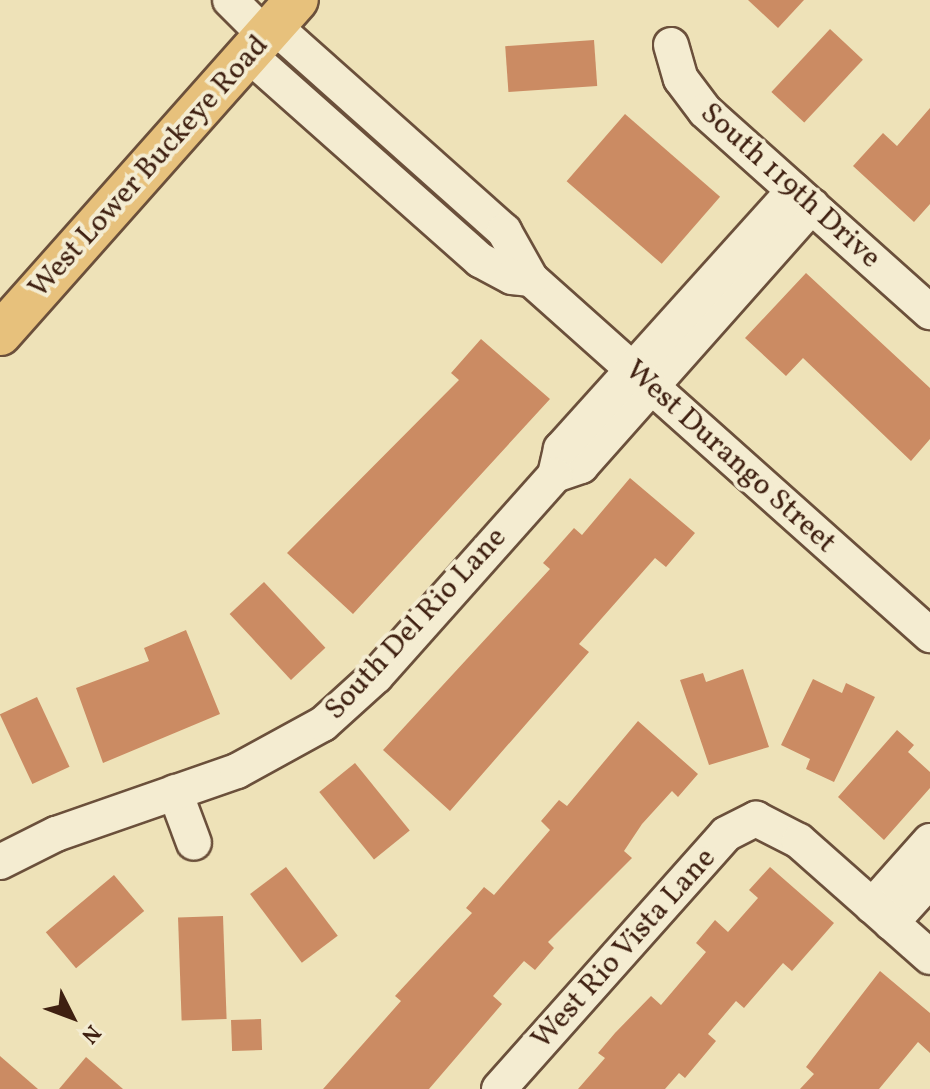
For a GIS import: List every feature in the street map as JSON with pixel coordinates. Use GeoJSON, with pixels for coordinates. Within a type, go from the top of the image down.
{"type":"FeatureCollection","features":[{"type":"Feature","properties":{"kind":"main road","name":"West Lower Buckeye Road"},"geometry":{"type":"LineString","coordinates":[[0,334],[272,29]]}},
{"type":"Feature","properties":{"kind":"street","name":"West Durango Street"},"geometry":{"type":"LineString","coordinates":[[230,0],[272,29],[480,260],[512,277],[531,279],[930,635]]}},
{"type":"Feature","properties":{"kind":"street","name":"South 119th Drive"},"geometry":{"type":"LineString","coordinates":[[671,45],[692,97],[803,198],[925,297]]}},
{"type":"Feature","properties":{"kind":"street","name":"South Del Rio Lane"},"geometry":{"type":"LineString","coordinates":[[0,862],[45,839],[283,749],[342,709],[555,475],[581,466],[641,378],[803,198]]}},
{"type":"Feature","properties":{"kind":"street"},"geometry":{"type":"LineString","coordinates":[[175,792],[194,843]]}},
{"type":"Feature","properties":{"kind":"street","name":"West Rio Vista Lane"},"geometry":{"type":"LineString","coordinates":[[499,1089],[715,846],[756,819],[785,831],[881,915]]}},
{"type":"Feature","properties":{"kind":"street"},"geometry":{"type":"LineString","coordinates":[[881,915],[930,841]]}},
{"type":"Feature","properties":{"kind":"street"},"geometry":{"type":"LineString","coordinates":[[881,915],[930,880]]}},
{"type":"Feature","properties":{"kind":"street"},"geometry":{"type":"LineString","coordinates":[[881,915],[930,957]]}},
{"type":"Feature","properties":{"kind":"building"},"geometry":{"type":"Polygon","coordinates":[[[748,0],[804,0],[778,28],[748,0]]]}},
{"type":"Feature","properties":{"kind":"building"},"geometry":{"type":"Polygon","coordinates":[[[830,29],[863,60],[804,123],[771,92],[830,29]]]}},
{"type":"Feature","properties":{"kind":"building"},"geometry":{"type":"Polygon","coordinates":[[[594,40],[597,86],[508,92],[505,46],[594,40]]]}},
{"type":"Feature","properties":{"kind":"building"},"geometry":{"type":"Polygon","coordinates":[[[930,108],[930,204],[914,222],[853,166],[883,133],[897,146],[930,108]]]}},
{"type":"Feature","properties":{"kind":"building"},"geometry":{"type":"Polygon","coordinates":[[[625,114],[720,197],[662,264],[567,181],[625,114]]]}},
{"type":"Feature","properties":{"kind":"building"},"geometry":{"type":"Polygon","coordinates":[[[806,273],[930,388],[930,439],[911,461],[803,358],[786,376],[745,338],[806,273]]]}},
{"type":"Feature","properties":{"kind":"building"},"geometry":{"type":"Polygon","coordinates":[[[481,339],[550,399],[353,614],[287,553],[459,380],[451,373],[481,339]]]}},
{"type":"Feature","properties":{"kind":"building"},"geometry":{"type":"Polygon","coordinates":[[[630,478],[695,533],[666,567],[655,558],[579,644],[589,652],[450,811],[383,750],[550,569],[543,563],[574,528],[582,535],[630,478]]]}},
{"type":"Feature","properties":{"kind":"building"},"geometry":{"type":"Polygon","coordinates":[[[264,582],[325,648],[291,680],[230,614],[264,582]]]}},
{"type":"Feature","properties":{"kind":"building"},"geometry":{"type":"Polygon","coordinates":[[[186,630],[220,714],[103,763],[76,688],[149,661],[144,648],[186,630]]]}},
{"type":"Feature","properties":{"kind":"building"},"geometry":{"type":"Polygon","coordinates":[[[743,669],[769,747],[709,765],[680,680],[703,673],[706,682],[743,669]]]}},
{"type":"Feature","properties":{"kind":"building"},"geometry":{"type":"Polygon","coordinates":[[[813,679],[842,693],[846,683],[875,697],[834,782],[806,769],[810,759],[781,745],[813,679]]]}},
{"type":"Feature","properties":{"kind":"building"},"geometry":{"type":"Polygon","coordinates":[[[37,697],[70,767],[32,784],[0,714],[37,697]]]}},
{"type":"Feature","properties":{"kind":"building"},"geometry":{"type":"Polygon","coordinates":[[[638,721],[698,774],[678,797],[672,791],[642,824],[624,851],[632,858],[548,942],[554,948],[535,970],[524,961],[493,996],[502,1004],[429,1089],[323,1089],[401,1001],[395,996],[472,913],[466,908],[484,887],[494,895],[550,830],[541,821],[559,800],[567,806],[638,721]]]}},
{"type":"Feature","properties":{"kind":"building"},"geometry":{"type":"Polygon","coordinates":[[[897,730],[914,745],[908,752],[930,772],[930,788],[884,840],[838,797],[897,730]]]}},
{"type":"Feature","properties":{"kind":"building"},"geometry":{"type":"Polygon","coordinates":[[[355,763],[410,831],[374,860],[319,792],[355,763]]]}},
{"type":"Feature","properties":{"kind":"building"},"geometry":{"type":"Polygon","coordinates":[[[286,867],[338,936],[302,963],[250,894],[286,867]]]}},
{"type":"Feature","properties":{"kind":"building"},"geometry":{"type":"Polygon","coordinates":[[[770,867],[834,923],[792,971],[783,963],[744,1008],[736,1001],[708,1034],[716,1041],[685,1078],[679,1073],[665,1089],[578,1089],[605,1058],[598,1053],[615,1033],[651,996],[661,1005],[706,952],[696,943],[715,920],[728,932],[758,898],[749,890],[770,867]]]}},
{"type":"Feature","properties":{"kind":"building"},"geometry":{"type":"Polygon","coordinates":[[[114,875],[144,911],[76,968],[46,932],[114,875]]]}},
{"type":"Feature","properties":{"kind":"building"},"geometry":{"type":"Polygon","coordinates":[[[223,916],[227,1019],[182,1021],[178,918],[223,916]]]}},
{"type":"Feature","properties":{"kind":"building"},"geometry":{"type":"Polygon","coordinates":[[[880,971],[930,1013],[930,1053],[918,1042],[879,1089],[800,1089],[814,1074],[806,1067],[880,971]]]}},
{"type":"Feature","properties":{"kind":"building"},"geometry":{"type":"Polygon","coordinates":[[[261,1019],[262,1050],[232,1051],[231,1020],[261,1019]]]}},
{"type":"Feature","properties":{"kind":"building"},"geometry":{"type":"Polygon","coordinates":[[[0,1056],[38,1089],[0,1089],[0,1056]]]}},
{"type":"Feature","properties":{"kind":"building"},"geometry":{"type":"Polygon","coordinates":[[[86,1057],[123,1089],[59,1089],[86,1057]]]}}]}
